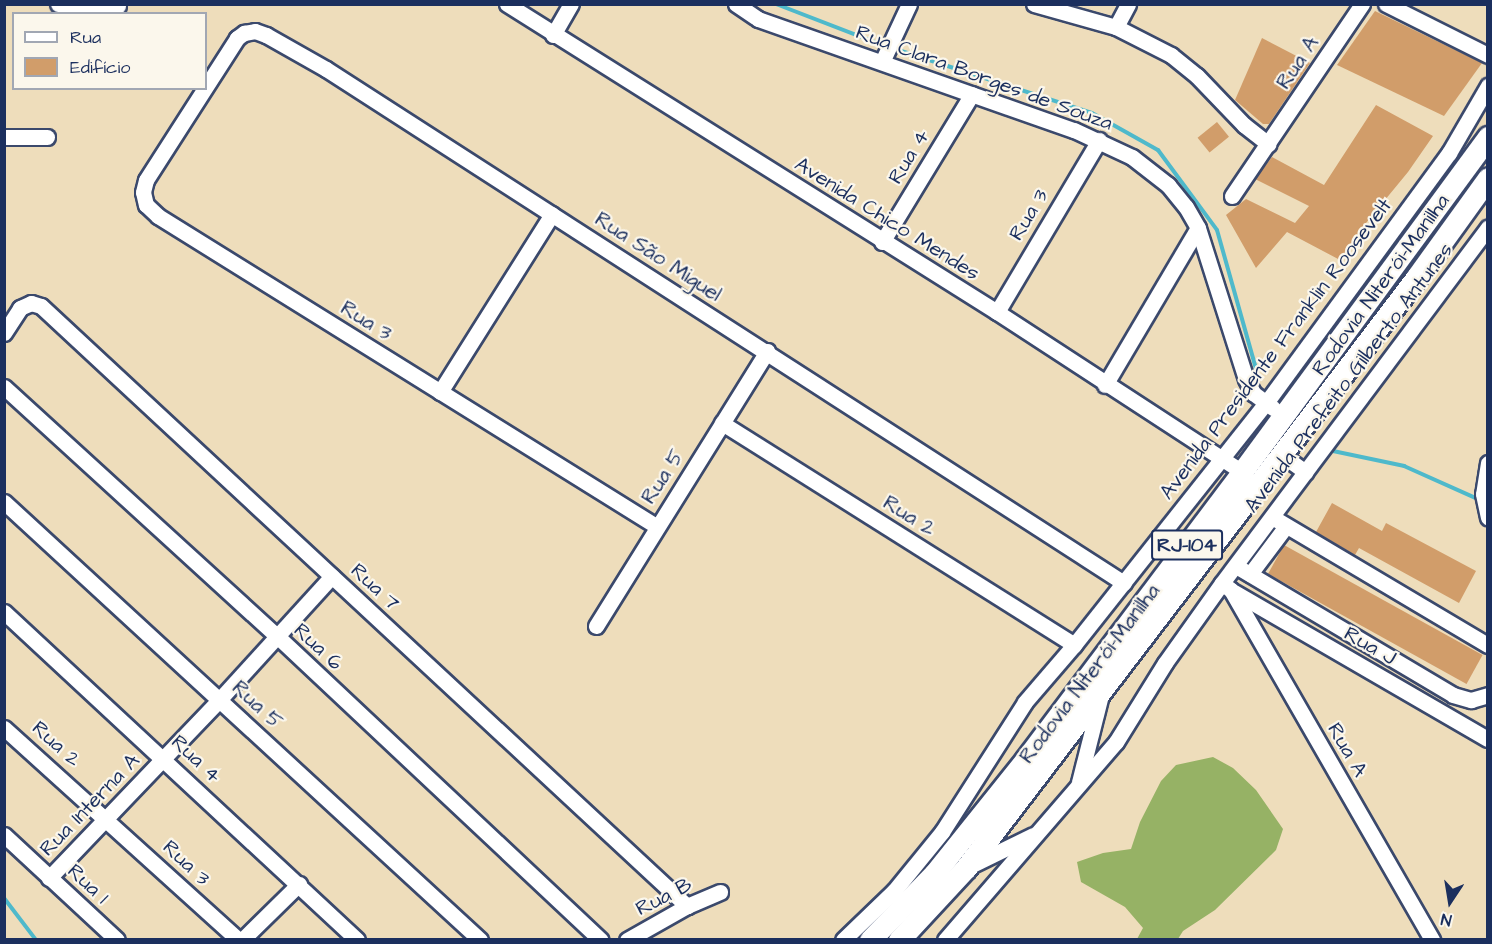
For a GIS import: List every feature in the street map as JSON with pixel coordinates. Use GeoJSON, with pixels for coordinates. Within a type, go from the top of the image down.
{"type":"FeatureCollection","features":[{"type":"Feature","properties":{"kind":"highway","name":"Rodovia Niterói-Manilha"},"geometry":{"type":"LineString","coordinates":[[870,939],[934,874],[950,839],[1026,759],[1242,472],[1274,409],[1482,145]]}},
{"type":"Feature","properties":{"kind":"highway","name":"Rodovia Niterói-Manilha"},"geometry":{"type":"LineString","coordinates":[[898,939],[966,868],[1282,455],[1488,178]]}},
{"type":"Feature","properties":{"kind":"street"},"geometry":{"type":"LineString","coordinates":[[58,4],[118,6]]}},
{"type":"Feature","properties":{"kind":"street","name":"Avenida Chico Mendes"},"geometry":{"type":"LineString","coordinates":[[507,4],[882,242],[997,312],[1105,385],[1242,472]]}},
{"type":"Feature","properties":{"kind":"street"},"geometry":{"type":"LineString","coordinates":[[553,34],[571,4]]}},
{"type":"Feature","properties":{"kind":"street","name":"Rua Clara Borges de Souza"},"geometry":{"type":"LineString","coordinates":[[736,4],[758,19],[887,51],[972,94],[1099,140],[1132,157],[1168,185],[1186,207],[1198,228],[1246,379],[1254,393],[1274,409]]}},
{"type":"Feature","properties":{"kind":"street"},"geometry":{"type":"LineString","coordinates":[[887,51],[909,4]]}},
{"type":"Feature","properties":{"kind":"street"},"geometry":{"type":"LineString","coordinates":[[1034,4],[1116,27],[1171,55],[1197,76],[1244,126],[1268,144]]}},
{"type":"Feature","properties":{"kind":"street"},"geometry":{"type":"LineString","coordinates":[[1116,27],[1128,4]]}},
{"type":"Feature","properties":{"kind":"street","name":"Rua A"},"geometry":{"type":"LineString","coordinates":[[1232,196],[1362,4]]}},
{"type":"Feature","properties":{"kind":"street"},"geometry":{"type":"LineString","coordinates":[[1386,4],[1488,56]]}},
{"type":"Feature","properties":{"kind":"street","name":"Rua São Miguel"},"geometry":{"type":"LineString","coordinates":[[207,87],[237,38],[244,33],[255,31],[266,34],[326,69],[767,351],[1124,583]]}},
{"type":"Feature","properties":{"kind":"street","name":"Avenida Presidente Franklin Roosevelt"},"geometry":{"type":"LineString","coordinates":[[843,939],[950,839],[980,768],[1026,702],[1223,459],[1274,409],[1462,130],[1488,86]]}},
{"type":"Feature","properties":{"kind":"street","name":"Rua São Miguel"},"geometry":{"type":"LineString","coordinates":[[192,112],[205,90]]}},
{"type":"Feature","properties":{"kind":"street","name":"Rua 4"},"geometry":{"type":"LineString","coordinates":[[882,242],[972,94]]}},
{"type":"Feature","properties":{"kind":"street","name":"Rua 3"},"geometry":{"type":"LineString","coordinates":[[192,112],[147,180],[143,192],[146,205],[158,216],[656,526]]}},
{"type":"Feature","properties":{"kind":"street"},"geometry":{"type":"LineString","coordinates":[[1462,130],[1482,145]]}},
{"type":"Feature","properties":{"kind":"street"},"geometry":{"type":"LineString","coordinates":[[4,137],[48,138]]}},
{"type":"Feature","properties":{"kind":"street","name":"Rua 3"},"geometry":{"type":"LineString","coordinates":[[997,312],[1099,140]]}},
{"type":"Feature","properties":{"kind":"street"},"geometry":{"type":"LineString","coordinates":[[440,392],[552,214]]}},
{"type":"Feature","properties":{"kind":"street","name":"Avenida Prefeito Gilberto Antunes"},"geometry":{"type":"LineString","coordinates":[[945,939],[1116,742],[1165,663],[1227,587],[1236,566],[1488,227]]}},
{"type":"Feature","properties":{"kind":"street"},"geometry":{"type":"LineString","coordinates":[[1105,385],[1198,228]]}},
{"type":"Feature","properties":{"kind":"street","name":"Rua 7"},"geometry":{"type":"LineString","coordinates":[[4,333],[20,309],[31,303],[40,306],[687,906]]}},
{"type":"Feature","properties":{"kind":"street","name":"Rua 5"},"geometry":{"type":"LineString","coordinates":[[596,626],[656,526],[767,351]]}},
{"type":"Feature","properties":{"kind":"street","name":"Rua 6"},"geometry":{"type":"LineString","coordinates":[[4,387],[277,636],[601,939]]}},
{"type":"Feature","properties":{"kind":"street","name":"Rua 2"},"geometry":{"type":"LineString","coordinates":[[722,423],[1074,645]]}},
{"type":"Feature","properties":{"kind":"street"},"geometry":{"type":"LineString","coordinates":[[1282,455],[1305,472]]}},
{"type":"Feature","properties":{"kind":"street"},"geometry":{"type":"LineString","coordinates":[[1486,473],[1486,510]]}},
{"type":"Feature","properties":{"kind":"street","name":"Rua 5"},"geometry":{"type":"LineString","coordinates":[[4,502],[480,939]]}},
{"type":"Feature","properties":{"kind":"street"},"geometry":{"type":"LineString","coordinates":[[1272,517],[1488,645]]}},
{"type":"Feature","properties":{"kind":"street"},"geometry":{"type":"LineString","coordinates":[[1250,574],[1286,526]]}},
{"type":"Feature","properties":{"kind":"street"},"geometry":{"type":"LineString","coordinates":[[1236,566],[1453,695],[1471,700],[1488,696]]}},
{"type":"Feature","properties":{"kind":"street","name":"Rua Interna A"},"geometry":{"type":"LineString","coordinates":[[50,878],[220,699],[332,576]]}},
{"type":"Feature","properties":{"kind":"street","name":"Rua A"},"geometry":{"type":"LineString","coordinates":[[1227,587],[1432,939]]}},
{"type":"Feature","properties":{"kind":"street","name":"Rua J"},"geometry":{"type":"LineString","coordinates":[[1227,587],[1488,739]]}},
{"type":"Feature","properties":{"kind":"street","name":"Rua 4"},"geometry":{"type":"LineString","coordinates":[[4,612],[357,939]]}},
{"type":"Feature","properties":{"kind":"street"},"geometry":{"type":"LineString","coordinates":[[1077,788],[1103,689]]}},
{"type":"Feature","properties":{"kind":"street","name":"Rua 2"},"geometry":{"type":"LineString","coordinates":[[4,728],[106,817]]}},
{"type":"Feature","properties":{"kind":"street","name":"Rua 3"},"geometry":{"type":"LineString","coordinates":[[106,817],[240,939]]}},
{"type":"Feature","properties":{"kind":"street"},"geometry":{"type":"LineString","coordinates":[[966,868],[1039,832]]}},
{"type":"Feature","properties":{"kind":"street","name":"Rua 1"},"geometry":{"type":"LineString","coordinates":[[4,835],[117,939]]}},
{"type":"Feature","properties":{"kind":"street"},"geometry":{"type":"LineString","coordinates":[[240,939],[299,884]]}},
{"type":"Feature","properties":{"kind":"street","name":"Rua B"},"geometry":{"type":"LineString","coordinates":[[627,939],[687,906],[720,892]]}},
{"type":"Feature","properties":{"kind":"green space"},"geometry":{"type":"Polygon","coordinates":[[[1213,757],[1233,768],[1256,790],[1283,829],[1276,850],[1215,910],[1183,931],[1178,939],[1137,939],[1143,928],[1125,907],[1081,882],[1077,862],[1103,853],[1131,849],[1140,822],[1161,781],[1176,765],[1213,757]]]}},
{"type":"Feature","properties":{"kind":"building"},"geometry":{"type":"Polygon","coordinates":[[[1375,11],[1482,63],[1444,116],[1337,65],[1375,11]]]}},
{"type":"Feature","properties":{"kind":"building"},"geometry":{"type":"Polygon","coordinates":[[[1262,38],[1310,63],[1269,124],[1263,124],[1235,100],[1262,38]]]}},
{"type":"Feature","properties":{"kind":"building"},"geometry":{"type":"Polygon","coordinates":[[[1376,105],[1433,136],[1408,172],[1366,223],[1340,260],[1287,232],[1256,268],[1226,215],[1246,199],[1295,223],[1309,206],[1255,179],[1272,157],[1324,185],[1376,105]]]}},
{"type":"Feature","properties":{"kind":"building"},"geometry":{"type":"Polygon","coordinates":[[[1217,122],[1229,137],[1210,152],[1198,138],[1217,122]]]}},
{"type":"Feature","properties":{"kind":"building"},"geometry":{"type":"Polygon","coordinates":[[[1332,503],[1382,531],[1386,523],[1476,571],[1459,603],[1359,548],[1355,555],[1316,532],[1332,503]]]}},
{"type":"Feature","properties":{"kind":"building"},"geometry":{"type":"Polygon","coordinates":[[[1284,545],[1483,655],[1467,684],[1268,574],[1284,545]]]}},
{"type":"Feature","properties":{"kind":"waterway"},"geometry":{"type":"LineString","coordinates":[[776,4],[885,46]]}},
{"type":"Feature","properties":{"kind":"waterway"},"geometry":{"type":"LineString","coordinates":[[892,48],[1092,113],[1158,150],[1217,230],[1256,369]]}},
{"type":"Feature","properties":{"kind":"waterway"},"geometry":{"type":"LineString","coordinates":[[1333,451],[1404,466],[1480,500]]}},
{"type":"Feature","properties":{"kind":"waterway"},"geometry":{"type":"LineString","coordinates":[[4,898],[36,940]]}}]}
